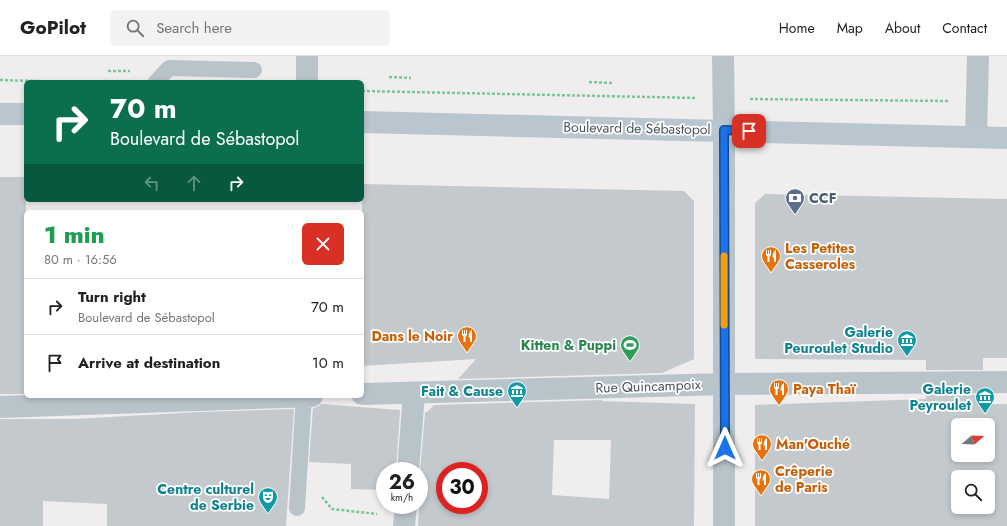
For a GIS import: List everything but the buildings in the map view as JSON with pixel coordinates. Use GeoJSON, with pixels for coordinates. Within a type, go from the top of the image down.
{"type":"FeatureCollection","features":[{"type":"Feature","properties":{"kind":"main road"},"geometry":{"type":"LineString","coordinates":[[0,114],[24,114]]}},
{"type":"Feature","properties":{"kind":"main road","name":"Boulevard de Sébastopol"},"geometry":{"type":"LineString","coordinates":[[364,122],[1007,138]]}},
{"type":"Feature","properties":{"kind":"street"},"geometry":{"type":"LineString","coordinates":[[307,56],[307,80]]}},
{"type":"Feature","properties":{"kind":"street"},"geometry":{"type":"LineString","coordinates":[[723,56],[725,384],[724,526]]}},
{"type":"Feature","properties":{"kind":"street"},"geometry":{"type":"LineString","coordinates":[[976,137],[978,56]]}},
{"type":"Feature","properties":{"kind":"street","name":"Rue Quincampoix"},"geometry":{"type":"LineString","coordinates":[[364,394],[725,384],[1007,382]]}},
{"type":"Feature","properties":{"kind":"street"},"geometry":{"type":"LineString","coordinates":[[409,462],[414,393]]}},
{"type":"Feature","properties":{"kind":"street"},"geometry":{"type":"LineString","coordinates":[[0,407],[249,398]]}},
{"type":"Feature","properties":{"kind":"street"},"geometry":{"type":"LineString","coordinates":[[404,526],[405,514]]}},
{"type":"Feature","properties":{"kind":"lane"},"geometry":{"type":"LineString","coordinates":[[158,80],[169,68],[254,70]]}},
{"type":"Feature","properties":{"kind":"lane"},"geometry":{"type":"LineString","coordinates":[[297,508],[304,398]]}},
{"type":"Feature","properties":{"kind":"path"},"geometry":{"type":"LineString","coordinates":[[108,71],[130,71]]}},
{"type":"Feature","properties":{"kind":"path"},"geometry":{"type":"LineString","coordinates":[[389,77],[411,78]]}},
{"type":"Feature","properties":{"kind":"path"},"geometry":{"type":"LineString","coordinates":[[0,80],[24,81]]}},
{"type":"Feature","properties":{"kind":"path"},"geometry":{"type":"LineString","coordinates":[[589,82],[612,83]]}},
{"type":"Feature","properties":{"kind":"path"},"geometry":{"type":"LineString","coordinates":[[364,91],[704,98]]}},
{"type":"Feature","properties":{"kind":"path"},"geometry":{"type":"LineString","coordinates":[[745,99],[952,101]]}},
{"type":"Feature","properties":{"kind":"path"},"geometry":{"type":"LineString","coordinates":[[322,498],[332,510],[376,514]]}},
{"type":"Feature","properties":{"kind":"slow traffic"},"geometry":{"type":"LineString","coordinates":[[724,256],[724,325]]}},
{"type":"Feature","properties":{"kind":"place","name":"CCF"},"geometry":{"type":"Point","coordinates":[795,215]}},
{"type":"Feature","properties":{"kind":"place","name":"Les Petites Casseroles"},"geometry":{"type":"Point","coordinates":[771,273]}},
{"type":"Feature","properties":{"kind":"place","name":"Dans le Noir"},"geometry":{"type":"Point","coordinates":[467,353]}},
{"type":"Feature","properties":{"kind":"place","name":"Galerie Peuroulet Studio"},"geometry":{"type":"Point","coordinates":[907,357]}},
{"type":"Feature","properties":{"kind":"place","name":"Kitten & Puppi"},"geometry":{"type":"Point","coordinates":[630,362]}},
{"type":"Feature","properties":{"kind":"place","name":"Paya Thaï"},"geometry":{"type":"Point","coordinates":[779,406]}},
{"type":"Feature","properties":{"kind":"place","name":"Fait & Cause"},"geometry":{"type":"Point","coordinates":[517,408]}},
{"type":"Feature","properties":{"kind":"place","name":"Galerie Peyroulet"},"geometry":{"type":"Point","coordinates":[985,414]}},
{"type":"Feature","properties":{"kind":"place","name":"Man'Ouché"},"geometry":{"type":"Point","coordinates":[762,461]}},
{"type":"Feature","properties":{"kind":"place","name":"Crêperie de Paris"},"geometry":{"type":"Point","coordinates":[761,496]}},
{"type":"Feature","properties":{"kind":"place","name":"Centre culturel de Serbie"},"geometry":{"type":"Point","coordinates":[268,514]}},
{"type":"Feature","properties":{"kind":"route"},"geometry":{"type":"LineString","coordinates":[[725,448],[724,130],[749,131]]}}]}
